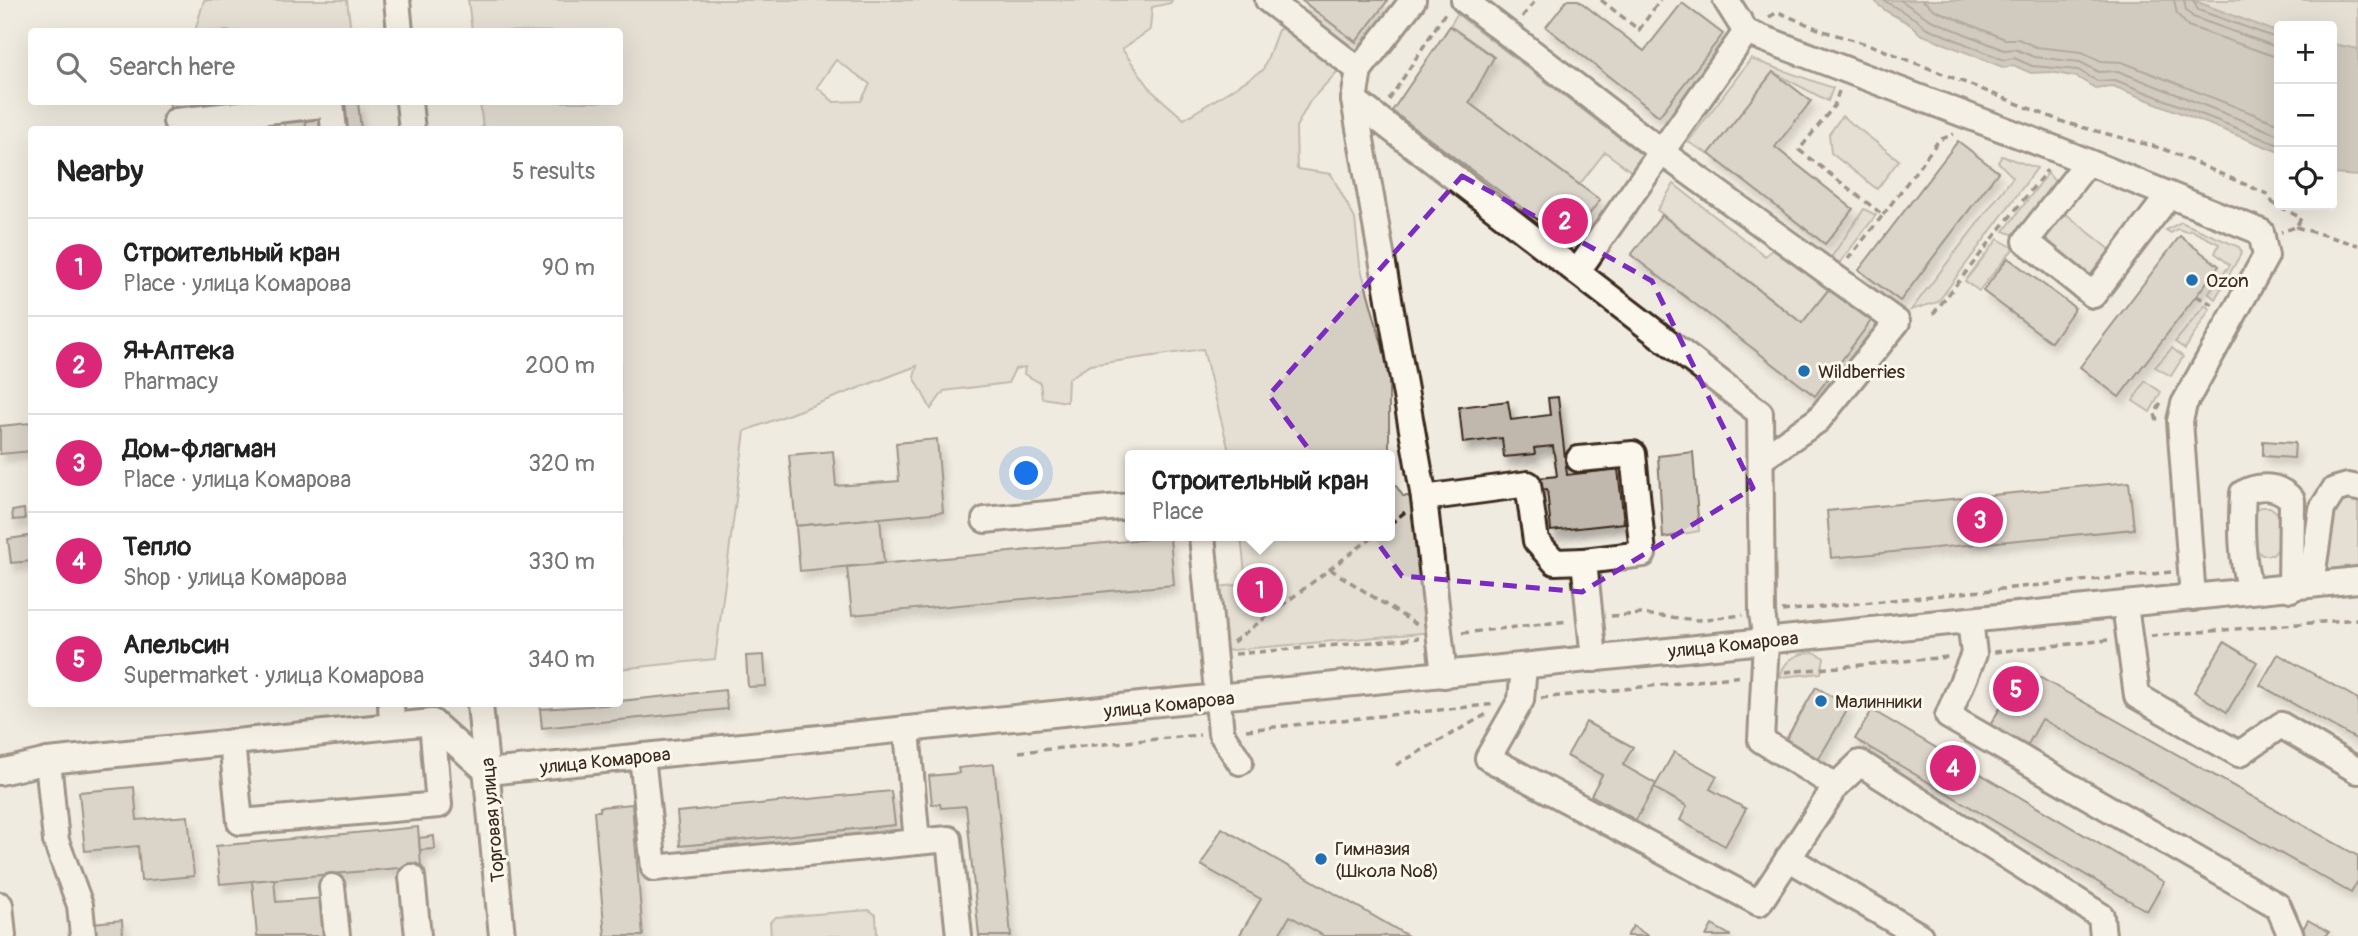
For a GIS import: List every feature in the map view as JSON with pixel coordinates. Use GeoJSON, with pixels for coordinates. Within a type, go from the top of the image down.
{"type":"FeatureCollection","features":[{"type":"Feature","properties":{"kind":"street"},"geometry":{"type":"LineString","coordinates":[[397,0],[400,28]]}},
{"type":"Feature","properties":{"kind":"street"},"geometry":{"type":"LineString","coordinates":[[1268,0],[1359,71]]}},
{"type":"Feature","properties":{"kind":"street"},"geometry":{"type":"LineString","coordinates":[[1413,0],[1359,71],[1354,100],[1424,498],[1437,636],[1444,676]]}},
{"type":"Feature","properties":{"kind":"street"},"geometry":{"type":"LineString","coordinates":[[1726,0],[1746,32],[2245,222],[2261,232],[2266,256],[2184,404],[2180,421],[2193,598]]}},
{"type":"Feature","properties":{"kind":"street"},"geometry":{"type":"LineString","coordinates":[[1457,3],[1897,322],[1818,419],[1762,459]]}},
{"type":"Feature","properties":{"kind":"street"},"geometry":{"type":"LineString","coordinates":[[1577,272],[1663,154],[1746,32]]}},
{"type":"Feature","properties":{"kind":"street"},"geometry":{"type":"LineString","coordinates":[[1354,100],[1760,413],[1762,613],[1766,641],[1761,740],[1836,786]]}},
{"type":"Feature","properties":{"kind":"street"},"geometry":{"type":"LineString","coordinates":[[176,121],[218,123],[275,120],[324,105]]}},
{"type":"Feature","properties":{"kind":"street"},"geometry":{"type":"LineString","coordinates":[[331,105],[334,126]]}},
{"type":"Feature","properties":{"kind":"street"},"geometry":{"type":"LineString","coordinates":[[409,105],[412,126]]}},
{"type":"Feature","properties":{"kind":"street"},"geometry":{"type":"LineString","coordinates":[[2087,163],[2026,242],[2093,295],[2169,195]]}},
{"type":"Feature","properties":{"kind":"street"},"geometry":{"type":"LineString","coordinates":[[1424,498],[1528,484],[1536,541],[1555,562],[1643,554],[1633,454],[1579,459]]}},
{"type":"Feature","properties":{"kind":"street"},"geometry":{"type":"LineString","coordinates":[[2301,587],[2322,509],[2334,490],[2348,486],[2358,488]]}},
{"type":"Feature","properties":{"kind":"street"},"geometry":{"type":"LineString","coordinates":[[2250,591],[2243,564],[2242,510],[2243,493],[2251,488],[2274,488],[2284,491],[2292,500],[2301,587]]}},
{"type":"Feature","properties":{"kind":"street"},"geometry":{"type":"LineString","coordinates":[[985,520],[1125,506]]}},
{"type":"Feature","properties":{"kind":"street"},"geometry":{"type":"LineString","coordinates":[[1202,541],[1221,733],[1240,762]]}},
{"type":"Feature","properties":{"kind":"street"},"geometry":{"type":"LineString","coordinates":[[1584,561],[1594,659]]}},
{"type":"Feature","properties":{"kind":"street","name":"улица Комарова"},"geometry":{"type":"LineString","coordinates":[[488,772],[1444,676],[2358,580]]}},
{"type":"Feature","properties":{"kind":"street"},"geometry":{"type":"LineString","coordinates":[[2125,605],[2137,696],[2239,754],[2281,725],[2358,771]]}},
{"type":"Feature","properties":{"kind":"street"},"geometry":{"type":"LineString","coordinates":[[1970,620],[1974,654],[1948,716],[2278,906],[2291,936]]}},
{"type":"Feature","properties":{"kind":"street"},"geometry":{"type":"LineString","coordinates":[[1524,667],[1521,700],[1488,758],[1759,903],[1836,786],[1860,763],[2101,916],[2103,936]]}},
{"type":"Feature","properties":{"kind":"street","name":"Торговая улица"},"geometry":{"type":"LineString","coordinates":[[481,707],[502,936]]}},
{"type":"Feature","properties":{"kind":"street"},"geometry":{"type":"LineString","coordinates":[[0,772],[48,761],[232,742],[391,714],[432,722],[488,772]]}},
{"type":"Feature","properties":{"kind":"street"},"geometry":{"type":"LineString","coordinates":[[232,742],[240,822],[439,805],[432,722]]}},
{"type":"Feature","properties":{"kind":"street"},"geometry":{"type":"LineString","coordinates":[[907,731],[916,842]]}},
{"type":"Feature","properties":{"kind":"street"},"geometry":{"type":"LineString","coordinates":[[642,756],[654,868],[949,839],[959,936]]}},
{"type":"Feature","properties":{"kind":"street"},"geometry":{"type":"LineString","coordinates":[[48,761],[56,841],[80,905],[83,936]]}},
{"type":"Feature","properties":{"kind":"street"},"geometry":{"type":"LineString","coordinates":[[1788,858],[1920,936]]}},
{"type":"Feature","properties":{"kind":"street"},"geometry":{"type":"LineString","coordinates":[[412,877],[418,936]]}},
{"type":"Feature","properties":{"kind":"street"},"geometry":{"type":"LineString","coordinates":[[332,887],[337,936]]}},
{"type":"Feature","properties":{"kind":"path"},"geometry":{"type":"LineString","coordinates":[[1601,0],[1639,30],[1660,0]]}},
{"type":"Feature","properties":{"kind":"path"},"geometry":{"type":"LineString","coordinates":[[1384,107],[1457,3]]}},
{"type":"Feature","properties":{"kind":"path"},"geometry":{"type":"LineString","coordinates":[[1746,32],[1778,12],[1824,31],[1873,46],[2066,123],[2164,149],[2267,194],[2283,210],[2301,218],[2296,226],[2279,233]]}},
{"type":"Feature","properties":{"kind":"path"},"geometry":{"type":"LineString","coordinates":[[1835,85],[1839,91],[1834,106],[1799,150],[1883,215]]}},
{"type":"Feature","properties":{"kind":"path"},"geometry":{"type":"LineString","coordinates":[[1835,278],[1939,140],[1958,133]]}},
{"type":"Feature","properties":{"kind":"path"},"geometry":{"type":"LineString","coordinates":[[2038,163],[2055,171]]}},
{"type":"Feature","properties":{"kind":"path"},"geometry":{"type":"LineString","coordinates":[[1933,314],[2048,168]]}},
{"type":"Feature","properties":{"kind":"path"},"geometry":{"type":"LineString","coordinates":[[2296,226],[2358,245]]}},
{"type":"Feature","properties":{"kind":"path"},"geometry":{"type":"LineString","coordinates":[[2208,315],[2220,294]]}},
{"type":"Feature","properties":{"kind":"path"},"geometry":{"type":"LineString","coordinates":[[2196,296],[2214,305]]}},
{"type":"Feature","properties":{"kind":"path"},"geometry":{"type":"LineString","coordinates":[[2157,423],[2155,414],[2161,402]]}},
{"type":"Feature","properties":{"kind":"path"},"geometry":{"type":"LineString","coordinates":[[1214,656],[1367,541]]}},
{"type":"Feature","properties":{"kind":"path"},"geometry":{"type":"LineString","coordinates":[[1330,569],[1437,636]]}},
{"type":"Feature","properties":{"kind":"path"},"geometry":{"type":"LineString","coordinates":[[1214,656],[1641,614],[1698,620],[2192,570]]}},
{"type":"Feature","properties":{"kind":"path"},"geometry":{"type":"LineString","coordinates":[[1974,654],[2358,619]]}},
{"type":"Feature","properties":{"kind":"path"},"geometry":{"type":"LineString","coordinates":[[1396,765],[1507,703]]}},
{"type":"Feature","properties":{"kind":"highlighted area"},"geometry":{"type":"Polygon","coordinates":[[[1462,176],[1652,281],[1753,488],[1582,592],[1402,576],[1269,395],[1462,176]]]}},
{"type":"Feature","properties":{"kind":"shaded area"},"geometry":{"type":"Polygon","coordinates":[[[204,0],[347,0],[351,28],[196,28],[204,0]]]}},
{"type":"Feature","properties":{"kind":"shaded area"},"geometry":{"type":"Polygon","coordinates":[[[468,0],[1172,0],[1171,3],[1152,7],[1150,30],[1122,49],[1153,92],[1184,119],[1263,70],[1278,30],[1302,18],[1339,70],[1310,101],[1296,127],[1297,169],[1331,174],[1355,219],[1360,265],[1389,370],[1389,450],[1229,450],[1203,349],[1090,365],[1068,379],[1067,402],[1042,398],[1040,383],[1024,374],[1025,367],[1015,369],[1008,383],[944,391],[931,409],[914,377],[917,366],[745,431],[715,659],[623,669],[623,126],[483,126],[480,105],[623,105],[623,28],[472,28],[468,0]],[[836,60],[817,87],[834,102],[861,101],[870,84],[836,60]]]}},
{"type":"Feature","properties":{"kind":"shaded area"},"geometry":{"type":"Polygon","coordinates":[[[2192,0],[2358,0],[2358,49],[2337,45],[2337,21],[2274,21],[2274,31],[2192,0]]]}},
{"type":"Feature","properties":{"kind":"shaded area"},"geometry":{"type":"Polygon","coordinates":[[[1457,14],[1646,158],[1632,172],[1605,152],[1579,185],[1469,103],[1493,57],[1450,26],[1457,14]]]}},
{"type":"Feature","properties":{"kind":"shaded area"},"geometry":{"type":"Polygon","coordinates":[[[1751,59],[1833,88],[1828,101],[1773,72],[1709,154],[1688,142],[1751,59]]]}},
{"type":"Feature","properties":{"kind":"shaded area"},"geometry":{"type":"Polygon","coordinates":[[[1842,116],[1899,160],[1877,189],[1831,153],[1829,134],[1842,116]]]}},
{"type":"Feature","properties":{"kind":"shaded area"},"geometry":{"type":"Polygon","coordinates":[[[2002,156],[2037,168],[1938,302],[1911,310],[2013,177],[1998,162],[2002,156]]]}},
{"type":"Feature","properties":{"kind":"shaded area"},"geometry":{"type":"Polygon","coordinates":[[[2048,173],[2055,182],[2017,236],[2004,231],[2048,173]]]}},
{"type":"Feature","properties":{"kind":"shaded area"},"geometry":{"type":"Polygon","coordinates":[[[1674,184],[1765,256],[1775,247],[1829,289],[1802,323],[1657,210],[1674,184]]]}},
{"type":"Feature","properties":{"kind":"shaded area"},"geometry":{"type":"Polygon","coordinates":[[[1864,209],[1876,215],[1838,265],[1830,259],[1864,209]]]}},
{"type":"Feature","properties":{"kind":"shaded area"},"geometry":{"type":"Polygon","coordinates":[[[2061,210],[2117,255],[2095,282],[2047,244],[2045,230],[2061,210]]]}},
{"type":"Feature","properties":{"kind":"shaded area"},"geometry":{"type":"Polygon","coordinates":[[[2181,222],[2239,247],[2242,252],[2215,299],[2208,293],[2230,265],[2215,253],[2219,244],[2191,230],[2187,232],[2177,229],[2171,233],[2166,230],[2181,222]]]}},
{"type":"Feature","properties":{"kind":"shaded area"},"geometry":{"type":"Polygon","coordinates":[[[1998,239],[2014,248],[1979,291],[1965,281],[1998,239]]]}},
{"type":"Feature","properties":{"kind":"shaded area"},"geometry":{"type":"Polygon","coordinates":[[[2205,305],[2210,309],[2185,349],[2175,342],[2205,305]]]}},
{"type":"Feature","properties":{"kind":"shaded area"},"geometry":{"type":"Polygon","coordinates":[[[2172,348],[2183,357],[2171,376],[2155,367],[2172,348]]]}},
{"type":"Feature","properties":{"kind":"shaded area"},"geometry":{"type":"Polygon","coordinates":[[[2145,381],[2161,392],[2150,412],[2133,401],[2145,381]]]}},
{"type":"Feature","properties":{"kind":"shaded area"},"geometry":{"type":"Polygon","coordinates":[[[1693,452],[1699,531],[1663,538],[1658,456],[1693,452]]]}},
{"type":"Feature","properties":{"kind":"shaded area"},"geometry":{"type":"Polygon","coordinates":[[[1395,484],[1403,496],[1408,496],[1418,507],[1433,632],[1222,651],[1217,587],[1246,584],[1242,541],[1395,541],[1395,484]]]}},
{"type":"Feature","properties":{"kind":"shaded area"},"geometry":{"type":"Polygon","coordinates":[[[2358,492],[2358,566],[2329,569],[2319,562],[2326,508],[2358,492]]]}},
{"type":"Feature","properties":{"kind":"shaded area"},"geometry":{"type":"Polygon","coordinates":[[[2260,507],[2270,507],[2280,515],[2280,546],[2273,555],[2262,555],[2254,548],[2255,513],[2260,507]]]}},
{"type":"Feature","properties":{"kind":"shaded area"},"geometry":{"type":"Polygon","coordinates":[[[1814,652],[1824,658],[1821,673],[1780,677],[1792,658],[1814,652]]]}},
{"type":"Feature","properties":{"kind":"shaded area"},"geometry":{"type":"Polygon","coordinates":[[[869,910],[876,915],[877,936],[771,936],[770,922],[776,917],[869,910]]]}},
{"type":"Feature","properties":{"kind":"water"},"geometry":{"type":"Polygon","coordinates":[[[1874,0],[2192,0],[2274,31],[2274,150],[2113,86],[2095,88],[2077,77],[2050,72],[2031,73],[2013,65],[2005,68],[1920,34],[1874,0]]]}},
{"type":"Feature","properties":{"kind":"water"},"geometry":{"type":"Polygon","coordinates":[[[2337,45],[2358,49],[2358,176],[2337,174],[2337,45]]]}},
{"type":"Feature","properties":{"kind":"building"},"geometry":{"type":"Polygon","coordinates":[[[1301,0],[1388,0],[1356,42],[1301,0]]]}},
{"type":"Feature","properties":{"kind":"building"},"geometry":{"type":"Polygon","coordinates":[[[1567,0],[1578,0],[1644,51],[1682,3],[1723,34],[1659,116],[1546,27],[1567,0]]]}},
{"type":"Feature","properties":{"kind":"building"},"geometry":{"type":"Polygon","coordinates":[[[1450,26],[1494,57],[1469,103],[1600,200],[1568,242],[1392,111],[1450,26]]]}},
{"type":"Feature","properties":{"kind":"building"},"geometry":{"type":"Polygon","coordinates":[[[1773,72],[1811,101],[1775,147],[1853,209],[1825,244],[1709,154],[1773,72]]]}},
{"type":"Feature","properties":{"kind":"building"},"geometry":{"type":"Polygon","coordinates":[[[170,105],[235,105],[171,112],[170,105]]]}},
{"type":"Feature","properties":{"kind":"building"},"geometry":{"type":"Polygon","coordinates":[[[338,105],[358,105],[361,126],[341,126],[338,105]]]}},
{"type":"Feature","properties":{"kind":"building"},"geometry":{"type":"Polygon","coordinates":[[[323,117],[324,126],[306,126],[305,119],[323,117]]]}},
{"type":"Feature","properties":{"kind":"building"},"geometry":{"type":"Polygon","coordinates":[[[305,119],[306,126],[285,126],[284,121],[305,119]]]}},
{"type":"Feature","properties":{"kind":"building"},"geometry":{"type":"Polygon","coordinates":[[[268,123],[268,126],[249,125],[268,123]]]}},
{"type":"Feature","properties":{"kind":"building"},"geometry":{"type":"Polygon","coordinates":[[[1958,141],[1998,172],[1900,301],[1859,270],[1958,141]]]}},
{"type":"Feature","properties":{"kind":"building"},"geometry":{"type":"Polygon","coordinates":[[[1662,215],[1802,323],[1829,289],[1871,321],[1815,396],[1631,255],[1662,215]]]}},
{"type":"Feature","properties":{"kind":"building"},"geometry":{"type":"Polygon","coordinates":[[[2180,236],[2219,266],[2119,397],[2080,367],[2180,236]]]}},
{"type":"Feature","properties":{"kind":"building"},"geometry":{"type":"Polygon","coordinates":[[[2008,258],[2075,308],[2051,342],[1983,291],[2008,258]]]}},
{"type":"Feature","properties":{"kind":"building"},"geometry":{"type":"Polygon","coordinates":[[[1558,397],[1567,475],[1618,469],[1624,523],[1551,531],[1547,489],[1539,490],[1538,478],[1557,476],[1553,446],[1534,448],[1535,454],[1504,457],[1502,438],[1463,443],[1459,407],[1508,401],[1511,420],[1550,415],[1548,398],[1558,397]]]}},
{"type":"Feature","properties":{"kind":"building"},"geometry":{"type":"Polygon","coordinates":[[[28,423],[28,451],[0,454],[0,426],[28,423]]]}},
{"type":"Feature","properties":{"kind":"building"},"geometry":{"type":"Polygon","coordinates":[[[937,439],[943,512],[796,526],[789,455],[833,451],[836,486],[899,481],[896,443],[937,439]]]}},
{"type":"Feature","properties":{"kind":"building"},"geometry":{"type":"Polygon","coordinates":[[[2263,441],[2295,443],[2294,458],[2263,456],[2263,441]]]}},
{"type":"Feature","properties":{"kind":"building"},"geometry":{"type":"Polygon","coordinates":[[[2129,482],[2134,529],[1831,558],[1827,511],[2129,482]]]}},
{"type":"Feature","properties":{"kind":"building"},"geometry":{"type":"Polygon","coordinates":[[[24,509],[25,519],[13,520],[12,511],[24,509]]]}},
{"type":"Feature","properties":{"kind":"building"},"geometry":{"type":"Polygon","coordinates":[[[880,518],[884,563],[800,571],[796,526],[880,518]]]}},
{"type":"Feature","properties":{"kind":"building"},"geometry":{"type":"Polygon","coordinates":[[[28,536],[28,561],[11,563],[8,539],[28,536]]]}},
{"type":"Feature","properties":{"kind":"building"},"geometry":{"type":"Polygon","coordinates":[[[1127,541],[1170,541],[1174,585],[852,615],[847,567],[1127,541]]]}},
{"type":"Feature","properties":{"kind":"building"},"geometry":{"type":"Polygon","coordinates":[[[2224,642],[2257,662],[2227,712],[2194,692],[2224,642]]]}},
{"type":"Feature","properties":{"kind":"building"},"geometry":{"type":"Polygon","coordinates":[[[2278,654],[2358,699],[2358,740],[2260,685],[2278,654]]]}},
{"type":"Feature","properties":{"kind":"building"},"geometry":{"type":"Polygon","coordinates":[[[764,655],[766,686],[748,687],[746,656],[764,655]]]}},
{"type":"Feature","properties":{"kind":"building"},"geometry":{"type":"Polygon","coordinates":[[[2023,668],[2358,856],[2358,881],[2351,893],[2042,719],[2025,750],[1988,729],[2023,668]]]}},
{"type":"Feature","properties":{"kind":"building"},"geometry":{"type":"Polygon","coordinates":[[[1816,687],[1849,707],[1818,760],[1785,741],[1816,687]]]}},
{"type":"Feature","properties":{"kind":"building"},"geometry":{"type":"Polygon","coordinates":[[[725,690],[727,709],[542,728],[540,709],[623,707],[623,701],[725,690]]]}},
{"type":"Feature","properties":{"kind":"building"},"geometry":{"type":"Polygon","coordinates":[[[1872,710],[2164,882],[2147,911],[1855,739],[1872,710]]]}},
{"type":"Feature","properties":{"kind":"building"},"geometry":{"type":"Polygon","coordinates":[[[1586,722],[1633,747],[1623,765],[1656,784],[1636,820],[1591,795],[1602,775],[1567,756],[1586,722]]]}},
{"type":"Feature","properties":{"kind":"building"},"geometry":{"type":"Polygon","coordinates":[[[1674,752],[1717,776],[1710,789],[1746,809],[1725,846],[1680,820],[1687,806],[1654,788],[1674,752]]]}},
{"type":"Feature","properties":{"kind":"building"},"geometry":{"type":"Polygon","coordinates":[[[994,764],[1011,936],[979,936],[966,806],[941,808],[940,804],[932,804],[929,776],[959,773],[958,768],[994,764]]]}},
{"type":"Feature","properties":{"kind":"building"},"geometry":{"type":"Polygon","coordinates":[[[134,787],[137,820],[188,816],[194,876],[141,881],[138,846],[85,851],[79,792],[134,787]]]}},
{"type":"Feature","properties":{"kind":"building"},"geometry":{"type":"Polygon","coordinates":[[[891,791],[895,825],[680,846],[677,812],[891,791]]]}},
{"type":"Feature","properties":{"kind":"building"},"geometry":{"type":"Polygon","coordinates":[[[632,804],[643,936],[605,936],[594,811],[600,811],[600,807],[632,804]]]}},
{"type":"Feature","properties":{"kind":"building"},"geometry":{"type":"Polygon","coordinates":[[[418,827],[421,866],[220,884],[216,846],[418,827]]]}},
{"type":"Feature","properties":{"kind":"building"},"geometry":{"type":"Polygon","coordinates":[[[1222,828],[1408,936],[1324,936],[1290,916],[1278,936],[1239,936],[1261,899],[1201,865],[1222,828]]]}},
{"type":"Feature","properties":{"kind":"building"},"geometry":{"type":"Polygon","coordinates":[[[434,836],[435,849],[420,850],[419,838],[434,836]]]}},
{"type":"Feature","properties":{"kind":"building"},"geometry":{"type":"Polygon","coordinates":[[[274,879],[276,902],[323,898],[326,936],[257,936],[252,881],[274,879]]]}},
{"type":"Feature","properties":{"kind":"building"},"geometry":{"type":"Polygon","coordinates":[[[122,920],[123,936],[94,936],[93,923],[122,920]]]}},
{"type":"Feature","properties":{"kind":"building"},"geometry":{"type":"Polygon","coordinates":[[[2308,920],[2329,932],[2326,936],[2299,936],[2308,920]]]}},
{"type":"Feature","properties":{"kind":"building"},"geometry":{"type":"Polygon","coordinates":[[[1712,925],[1730,935],[1730,936],[1706,936],[1712,925]]]}},
{"type":"Feature","properties":{"kind":"building"},"geometry":{"type":"Polygon","coordinates":[[[1633,926],[1648,936],[1627,936],[1633,926]]]}},
{"type":"Feature","properties":{"kind":"place","name":"Я+Аптека"},"geometry":{"type":"Point","coordinates":[1565,221]}},
{"type":"Feature","properties":{"kind":"place","name":"Ozon"},"geometry":{"type":"Point","coordinates":[2192,280]}},
{"type":"Feature","properties":{"kind":"place","name":"Wildberries"},"geometry":{"type":"Point","coordinates":[1804,371]}},
{"type":"Feature","properties":{"kind":"place","name":"Дом-флагман"},"geometry":{"type":"Point","coordinates":[1980,520]}},
{"type":"Feature","properties":{"kind":"place","name":"Строительный кран"},"geometry":{"type":"Point","coordinates":[1260,590]}},
{"type":"Feature","properties":{"kind":"place","name":"Апельсин"},"geometry":{"type":"Point","coordinates":[2016,689]}},
{"type":"Feature","properties":{"kind":"place","name":"Малинники"},"geometry":{"type":"Point","coordinates":[1821,701]}},
{"type":"Feature","properties":{"kind":"place","name":"Тепло"},"geometry":{"type":"Point","coordinates":[1953,768]}},
{"type":"Feature","properties":{"kind":"place","name":"Гимназия (Школа №8)"},"geometry":{"type":"Point","coordinates":[1321,859]}}]}
